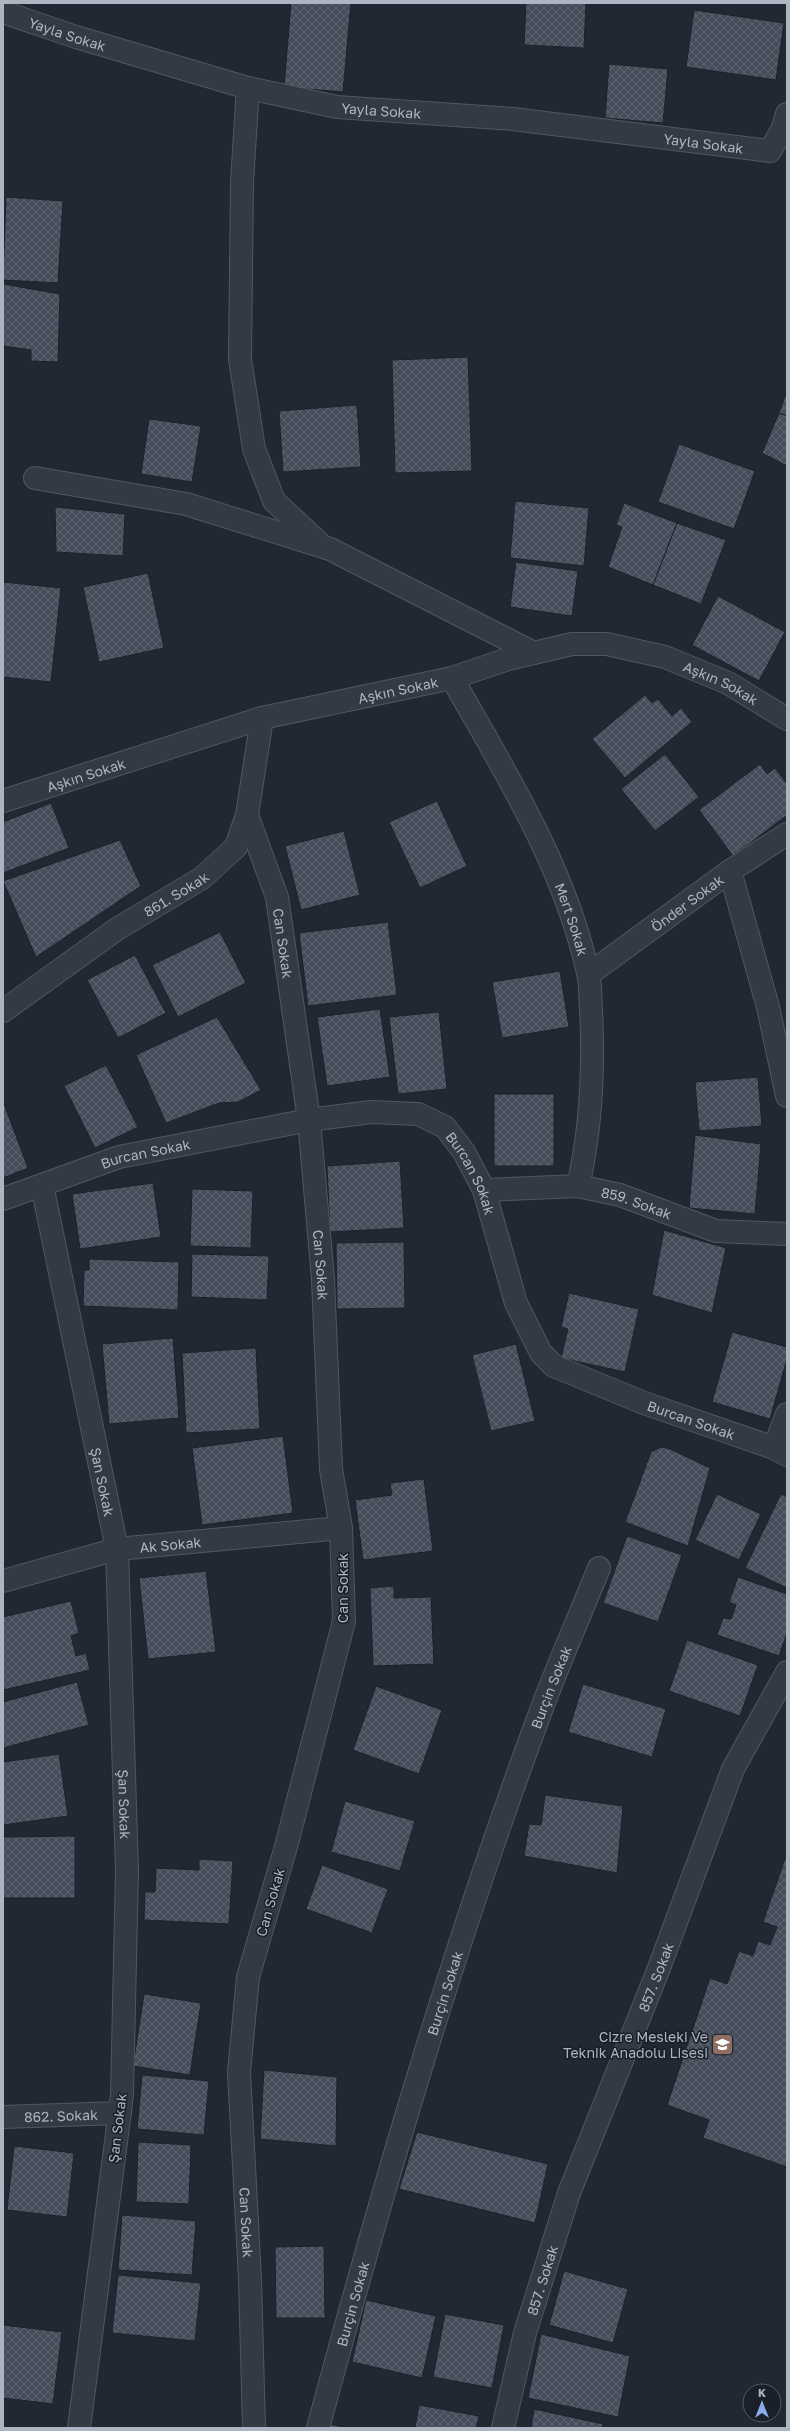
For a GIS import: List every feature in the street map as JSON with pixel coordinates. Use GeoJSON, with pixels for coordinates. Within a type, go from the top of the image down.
{"type":"FeatureCollection","features":[{"type":"Feature","properties":{"kind":"street","name":"Yayla Sokak"},"geometry":{"type":"LineString","coordinates":[[3,12],[76,36],[248,88],[337,107],[513,119],[770,151],[782,130],[787,114]]}},
{"type":"Feature","properties":{"kind":"street"},"geometry":{"type":"LineString","coordinates":[[248,88],[242,181],[240,359],[254,449],[274,501],[323,547]]}},
{"type":"Feature","properties":{"kind":"street"},"geometry":{"type":"LineString","coordinates":[[35,478],[186,504],[323,547],[412,589],[534,653]]}},
{"type":"Feature","properties":{"kind":"street","name":"Aşkın Sokak"},"geometry":{"type":"LineString","coordinates":[[3,801],[262,718],[452,678],[508,659],[572,644],[607,644],[665,657],[728,683],[787,719]]}},
{"type":"Feature","properties":{"kind":"street","name":"Mert Sokak"},"geometry":{"type":"LineString","coordinates":[[452,678],[532,821],[572,911],[589,974],[593,1046],[585,1156],[578,1186]]}},
{"type":"Feature","properties":{"kind":"street","name":"861. Sokak"},"geometry":{"type":"LineString","coordinates":[[3,1011],[117,929],[202,878],[236,847],[247,815],[262,718]]}},
{"type":"Feature","properties":{"kind":"street","name":"Can Sokak"},"geometry":{"type":"LineString","coordinates":[[247,815],[277,897],[309,1120],[323,1279],[331,1469],[341,1528],[344,1621],[287,1844],[248,1977],[239,2072],[250,2279],[254,2428]]}},
{"type":"Feature","properties":{"kind":"street","name":"Önder Sokak"},"geometry":{"type":"LineString","coordinates":[[589,974],[730,871],[787,834]]}},
{"type":"Feature","properties":{"kind":"street"},"geometry":{"type":"LineString","coordinates":[[730,871],[768,1008],[787,1096]]}},
{"type":"Feature","properties":{"kind":"street","name":"Burcan Sokak"},"geometry":{"type":"LineString","coordinates":[[3,1199],[119,1157],[309,1120],[371,1112],[418,1114],[445,1127],[464,1152],[484,1190],[516,1303],[541,1353],[554,1366],[644,1403],[780,1451]]}},
{"type":"Feature","properties":{"kind":"street","name":"Şan Sokak"},"geometry":{"type":"LineString","coordinates":[[42,1185],[117,1549],[127,1871],[122,2095],[79,2428]]}},
{"type":"Feature","properties":{"kind":"street","name":"859. Sokak"},"geometry":{"type":"LineString","coordinates":[[484,1190],[578,1186],[620,1195],[716,1231],[787,1234]]}},
{"type":"Feature","properties":{"kind":"street"},"geometry":{"type":"LineString","coordinates":[[780,1451],[787,1414]]}},
{"type":"Feature","properties":{"kind":"street","name":"Ak Sokak"},"geometry":{"type":"LineString","coordinates":[[3,1582],[117,1549],[341,1528]]}},
{"type":"Feature","properties":{"kind":"street","name":"Burçin Sokak"},"geometry":{"type":"LineString","coordinates":[[318,2428],[356,2287],[458,1949],[536,1722],[599,1568]]}},
{"type":"Feature","properties":{"kind":"street","name":"857. Sokak"},"geometry":{"type":"LineString","coordinates":[[503,2428],[525,2333],[569,2193],[659,1968],[733,1769],[787,1672]]}},
{"type":"Feature","properties":{"kind":"street","name":"862. Sokak"},"geometry":{"type":"LineString","coordinates":[[3,2117],[120,2113]]}},
{"type":"Feature","properties":{"kind":"building"},"geometry":{"type":"Polygon","coordinates":[[[291,3],[351,3],[343,92],[284,87],[291,3]]]}},
{"type":"Feature","properties":{"kind":"building"},"geometry":{"type":"Polygon","coordinates":[[[526,3],[586,3],[584,48],[524,45],[526,3]]]}},
{"type":"Feature","properties":{"kind":"building"},"geometry":{"type":"Polygon","coordinates":[[[694,10],[784,23],[776,80],[686,67],[694,10]]]}},
{"type":"Feature","properties":{"kind":"building"},"geometry":{"type":"Polygon","coordinates":[[[609,64],[668,69],[663,123],[605,118],[609,64]]]}},
{"type":"Feature","properties":{"kind":"building"},"geometry":{"type":"Polygon","coordinates":[[[6,197],[63,201],[58,283],[3,280],[6,197]]]}},
{"type":"Feature","properties":{"kind":"building"},"geometry":{"type":"Polygon","coordinates":[[[3,284],[60,294],[58,362],[31,361],[31,350],[3,346],[3,284]]]}},
{"type":"Feature","properties":{"kind":"building"},"geometry":{"type":"Polygon","coordinates":[[[468,357],[472,471],[395,473],[392,360],[468,357]]]}},
{"type":"Feature","properties":{"kind":"building"},"geometry":{"type":"Polygon","coordinates":[[[787,391],[787,416],[779,413],[787,391]]]}},
{"type":"Feature","properties":{"kind":"building"},"geometry":{"type":"Polygon","coordinates":[[[357,405],[361,467],[283,472],[279,411],[357,405]]]}},
{"type":"Feature","properties":{"kind":"building"},"geometry":{"type":"Polygon","coordinates":[[[779,413],[787,416],[787,466],[762,453],[779,413]]]}},
{"type":"Feature","properties":{"kind":"building"},"geometry":{"type":"Polygon","coordinates":[[[149,419],[201,426],[192,482],[141,474],[149,419]]]}},
{"type":"Feature","properties":{"kind":"building"},"geometry":{"type":"Polygon","coordinates":[[[679,444],[755,471],[734,529],[658,502],[679,444]]]}},
{"type":"Feature","properties":{"kind":"building"},"geometry":{"type":"Polygon","coordinates":[[[515,501],[589,508],[584,566],[510,558],[515,501]]]}},
{"type":"Feature","properties":{"kind":"building"},"geometry":{"type":"Polygon","coordinates":[[[624,503],[677,523],[653,585],[608,567],[622,527],[616,525],[624,503]]]}},
{"type":"Feature","properties":{"kind":"building"},"geometry":{"type":"Polygon","coordinates":[[[55,507],[125,514],[123,556],[56,552],[55,507]]]}},
{"type":"Feature","properties":{"kind":"building"},"geometry":{"type":"Polygon","coordinates":[[[677,523],[726,540],[701,604],[653,585],[677,523]]]}},
{"type":"Feature","properties":{"kind":"building"},"geometry":{"type":"Polygon","coordinates":[[[516,562],[578,571],[572,616],[510,607],[516,562]]]}},
{"type":"Feature","properties":{"kind":"building"},"geometry":{"type":"Polygon","coordinates":[[[148,573],[164,648],[99,662],[83,587],[148,573]]]}},
{"type":"Feature","properties":{"kind":"building"},"geometry":{"type":"Polygon","coordinates":[[[3,582],[61,588],[51,682],[3,677],[3,582]]]}},
{"type":"Feature","properties":{"kind":"building"},"geometry":{"type":"Polygon","coordinates":[[[718,596],[785,632],[759,681],[692,645],[718,596]]]}},
{"type":"Feature","properties":{"kind":"building"},"geometry":{"type":"Polygon","coordinates":[[[645,695],[652,703],[658,699],[672,716],[681,708],[692,722],[625,778],[592,739],[645,695]]]}},
{"type":"Feature","properties":{"kind":"building"},"geometry":{"type":"Polygon","coordinates":[[[665,754],[699,797],[655,831],[621,789],[665,754]]]}},
{"type":"Feature","properties":{"kind":"building"},"geometry":{"type":"Polygon","coordinates":[[[760,764],[767,774],[775,768],[787,784],[787,815],[733,856],[699,810],[760,764]]]}},
{"type":"Feature","properties":{"kind":"building"},"geometry":{"type":"Polygon","coordinates":[[[437,801],[467,866],[420,888],[389,822],[437,801]]]}},
{"type":"Feature","properties":{"kind":"building"},"geometry":{"type":"Polygon","coordinates":[[[51,803],[69,848],[3,873],[3,822],[51,803]]]}},
{"type":"Feature","properties":{"kind":"building"},"geometry":{"type":"Polygon","coordinates":[[[344,831],[360,895],[301,910],[285,846],[344,831]]]}},
{"type":"Feature","properties":{"kind":"building"},"geometry":{"type":"Polygon","coordinates":[[[120,840],[141,886],[36,957],[3,881],[120,840]]]}},
{"type":"Feature","properties":{"kind":"building"},"geometry":{"type":"Polygon","coordinates":[[[388,922],[397,995],[308,1006],[299,933],[388,922]]]}},
{"type":"Feature","properties":{"kind":"building"},"geometry":{"type":"Polygon","coordinates":[[[220,932],[246,983],[178,1017],[152,965],[220,932]]]}},
{"type":"Feature","properties":{"kind":"building"},"geometry":{"type":"Polygon","coordinates":[[[135,955],[166,1013],[118,1038],[87,980],[135,955]]]}},
{"type":"Feature","properties":{"kind":"building"},"geometry":{"type":"Polygon","coordinates":[[[560,971],[569,1027],[502,1038],[492,982],[560,971]]]}},
{"type":"Feature","properties":{"kind":"building"},"geometry":{"type":"Polygon","coordinates":[[[380,1009],[390,1077],[327,1086],[317,1017],[380,1009]]]}},
{"type":"Feature","properties":{"kind":"building"},"geometry":{"type":"Polygon","coordinates":[[[439,1012],[447,1089],[398,1094],[389,1017],[439,1012]]]}},
{"type":"Feature","properties":{"kind":"building"},"geometry":{"type":"Polygon","coordinates":[[[217,1017],[261,1090],[238,1102],[219,1103],[166,1123],[136,1055],[217,1017]]]}},
{"type":"Feature","properties":{"kind":"building"},"geometry":{"type":"Polygon","coordinates":[[[106,1065],[138,1127],[95,1148],[64,1086],[106,1065]]]}},
{"type":"Feature","properties":{"kind":"building"},"geometry":{"type":"Polygon","coordinates":[[[758,1077],[762,1126],[699,1131],[695,1082],[758,1077]]]}},
{"type":"Feature","properties":{"kind":"building"},"geometry":{"type":"Polygon","coordinates":[[[494,1094],[554,1094],[554,1166],[494,1166],[494,1094]]]}},
{"type":"Feature","properties":{"kind":"building"},"geometry":{"type":"Polygon","coordinates":[[[3,1101],[28,1168],[3,1178],[3,1101]]]}},
{"type":"Feature","properties":{"kind":"building"},"geometry":{"type":"Polygon","coordinates":[[[695,1135],[761,1144],[755,1214],[689,1208],[695,1135]]]}},
{"type":"Feature","properties":{"kind":"building"},"geometry":{"type":"Polygon","coordinates":[[[400,1161],[404,1228],[330,1232],[327,1166],[400,1161]]]}},
{"type":"Feature","properties":{"kind":"building"},"geometry":{"type":"Polygon","coordinates":[[[153,1183],[161,1237],[80,1249],[72,1194],[153,1183]]]}},
{"type":"Feature","properties":{"kind":"building"},"geometry":{"type":"Polygon","coordinates":[[[192,1189],[253,1191],[251,1248],[190,1246],[192,1189]]]}},
{"type":"Feature","properties":{"kind":"building"},"geometry":{"type":"Polygon","coordinates":[[[664,1230],[726,1248],[712,1313],[652,1295],[664,1230]]]}},
{"type":"Feature","properties":{"kind":"building"},"geometry":{"type":"Polygon","coordinates":[[[404,1242],[405,1308],[337,1309],[336,1243],[404,1242]]]}},
{"type":"Feature","properties":{"kind":"building"},"geometry":{"type":"Polygon","coordinates":[[[192,1254],[269,1256],[267,1300],[191,1297],[192,1254]]]}},
{"type":"Feature","properties":{"kind":"building"},"geometry":{"type":"Polygon","coordinates":[[[89,1259],[179,1262],[178,1310],[83,1306],[84,1270],[89,1270],[89,1259]]]}},
{"type":"Feature","properties":{"kind":"building"},"geometry":{"type":"Polygon","coordinates":[[[569,1293],[639,1309],[625,1372],[561,1358],[568,1329],[561,1327],[569,1293]]]}},
{"type":"Feature","properties":{"kind":"building"},"geometry":{"type":"Polygon","coordinates":[[[732,1332],[787,1347],[787,1359],[770,1419],[712,1402],[732,1332]]]}},
{"type":"Feature","properties":{"kind":"building"},"geometry":{"type":"Polygon","coordinates":[[[173,1338],[179,1418],[109,1424],[102,1344],[173,1338]]]}},
{"type":"Feature","properties":{"kind":"building"},"geometry":{"type":"Polygon","coordinates":[[[516,1344],[535,1421],[491,1431],[472,1355],[516,1344]]]}},
{"type":"Feature","properties":{"kind":"building"},"geometry":{"type":"Polygon","coordinates":[[[256,1348],[260,1429],[186,1433],[182,1353],[256,1348]]]}},
{"type":"Feature","properties":{"kind":"building"},"geometry":{"type":"Polygon","coordinates":[[[283,1436],[293,1513],[202,1525],[192,1448],[283,1436]]]}},
{"type":"Feature","properties":{"kind":"building"},"geometry":{"type":"Polygon","coordinates":[[[661,1447],[670,1449],[710,1468],[688,1546],[625,1522],[651,1452],[661,1447]]]}},
{"type":"Feature","properties":{"kind":"building"},"geometry":{"type":"Polygon","coordinates":[[[424,1479],[433,1551],[363,1560],[355,1500],[392,1495],[390,1483],[424,1479]]]}},
{"type":"Feature","properties":{"kind":"building"},"geometry":{"type":"Polygon","coordinates":[[[717,1494],[761,1514],[739,1560],[695,1540],[717,1494]]]}},
{"type":"Feature","properties":{"kind":"building"},"geometry":{"type":"Polygon","coordinates":[[[781,1494],[787,1497],[787,1588],[745,1568],[781,1494]]]}},
{"type":"Feature","properties":{"kind":"building"},"geometry":{"type":"Polygon","coordinates":[[[627,1536],[682,1555],[658,1622],[603,1603],[627,1536]]]}},
{"type":"Feature","properties":{"kind":"building"},"geometry":{"type":"Polygon","coordinates":[[[206,1571],[216,1652],[148,1659],[139,1578],[206,1571]]]}},
{"type":"Feature","properties":{"kind":"building"},"geometry":{"type":"Polygon","coordinates":[[[738,1577],[787,1594],[787,1633],[779,1656],[717,1635],[723,1618],[731,1619],[736,1605],[729,1602],[738,1577]]]}},
{"type":"Feature","properties":{"kind":"building"},"geometry":{"type":"Polygon","coordinates":[[[394,1586],[394,1598],[431,1597],[434,1664],[373,1666],[370,1588],[394,1586]]]}},
{"type":"Feature","properties":{"kind":"building"},"geometry":{"type":"Polygon","coordinates":[[[71,1601],[79,1633],[71,1636],[76,1656],[86,1653],[90,1670],[3,1690],[3,1617],[71,1601]]]}},
{"type":"Feature","properties":{"kind":"building"},"geometry":{"type":"Polygon","coordinates":[[[687,1640],[758,1665],[740,1716],[669,1691],[687,1640]]]}},
{"type":"Feature","properties":{"kind":"building"},"geometry":{"type":"Polygon","coordinates":[[[77,1682],[89,1725],[3,1748],[3,1702],[77,1682]]]}},
{"type":"Feature","properties":{"kind":"building"},"geometry":{"type":"Polygon","coordinates":[[[583,1684],[666,1709],[652,1757],[568,1732],[583,1684]]]}},
{"type":"Feature","properties":{"kind":"building"},"geometry":{"type":"Polygon","coordinates":[[[376,1686],[442,1710],[419,1774],[353,1750],[376,1686]]]}},
{"type":"Feature","properties":{"kind":"building"},"geometry":{"type":"Polygon","coordinates":[[[59,1754],[68,1816],[3,1825],[3,1762],[59,1754]]]}},
{"type":"Feature","properties":{"kind":"building"},"geometry":{"type":"Polygon","coordinates":[[[545,1795],[623,1806],[617,1873],[524,1856],[529,1824],[541,1825],[545,1795]]]}},
{"type":"Feature","properties":{"kind":"building"},"geometry":{"type":"Polygon","coordinates":[[[345,1801],[415,1821],[400,1871],[331,1852],[345,1801]]]}},
{"type":"Feature","properties":{"kind":"building"},"geometry":{"type":"Polygon","coordinates":[[[75,1836],[75,1898],[3,1898],[3,1837],[75,1836]]]}},
{"type":"Feature","properties":{"kind":"building"},"geometry":{"type":"Polygon","coordinates":[[[787,1853],[787,2167],[703,2138],[709,2120],[667,2105],[710,1978],[727,1984],[739,1951],[753,1956],[758,1941],[770,1945],[777,1927],[763,1922],[787,1853]]]}},
{"type":"Feature","properties":{"kind":"building"},"geometry":{"type":"Polygon","coordinates":[[[199,1859],[233,1861],[229,1924],[144,1920],[145,1892],[155,1892],[156,1868],[199,1870],[199,1859]]]}},
{"type":"Feature","properties":{"kind":"building"},"geometry":{"type":"Polygon","coordinates":[[[322,1865],[388,1889],[372,1933],[306,1909],[322,1865]]]}},
{"type":"Feature","properties":{"kind":"building"},"geometry":{"type":"Polygon","coordinates":[[[144,1994],[201,2003],[190,2075],[133,2066],[144,1994]]]}},
{"type":"Feature","properties":{"kind":"building"},"geometry":{"type":"Polygon","coordinates":[[[264,2070],[337,2077],[336,2146],[260,2139],[264,2070]]]}},
{"type":"Feature","properties":{"kind":"building"},"geometry":{"type":"Polygon","coordinates":[[[142,2075],[209,2081],[204,2135],[137,2129],[142,2075]]]}},
{"type":"Feature","properties":{"kind":"building"},"geometry":{"type":"Polygon","coordinates":[[[417,2132],[548,2164],[535,2223],[399,2189],[417,2132]]]}},
{"type":"Feature","properties":{"kind":"building"},"geometry":{"type":"Polygon","coordinates":[[[138,2142],[191,2145],[189,2204],[136,2202],[138,2142]]]}},
{"type":"Feature","properties":{"kind":"building"},"geometry":{"type":"Polygon","coordinates":[[[14,2146],[74,2153],[67,2217],[7,2210],[14,2146]]]}},
{"type":"Feature","properties":{"kind":"building"},"geometry":{"type":"Polygon","coordinates":[[[122,2215],[196,2221],[192,2275],[118,2270],[122,2215]]]}},
{"type":"Feature","properties":{"kind":"building"},"geometry":{"type":"Polygon","coordinates":[[[324,2246],[325,2318],[276,2318],[275,2247],[324,2246]]]}},
{"type":"Feature","properties":{"kind":"building"},"geometry":{"type":"Polygon","coordinates":[[[564,2271],[628,2289],[613,2343],[549,2325],[564,2271]]]}},
{"type":"Feature","properties":{"kind":"building"},"geometry":{"type":"Polygon","coordinates":[[[118,2275],[201,2283],[195,2341],[112,2333],[118,2275]]]}},
{"type":"Feature","properties":{"kind":"building"},"geometry":{"type":"Polygon","coordinates":[[[366,2300],[436,2316],[422,2378],[352,2362],[366,2300]]]}},
{"type":"Feature","properties":{"kind":"building"},"geometry":{"type":"Polygon","coordinates":[[[445,2314],[504,2325],[492,2388],[433,2377],[445,2314]]]}},
{"type":"Feature","properties":{"kind":"building"},"geometry":{"type":"Polygon","coordinates":[[[3,2325],[62,2332],[53,2404],[3,2398],[3,2325]]]}},
{"type":"Feature","properties":{"kind":"building"},"geometry":{"type":"Polygon","coordinates":[[[541,2334],[630,2356],[618,2417],[528,2398],[541,2334]]]}},
{"type":"Feature","properties":{"kind":"building"},"geometry":{"type":"Polygon","coordinates":[[[419,2405],[479,2416],[476,2428],[415,2428],[419,2405]]]}},
{"type":"Feature","properties":{"kind":"building"},"geometry":{"type":"Polygon","coordinates":[[[534,2409],[603,2424],[602,2428],[531,2428],[534,2409]]]}},
{"type":"Feature","properties":{"kind":"building"},"geometry":{"type":"Polygon","coordinates":[[[330,2424],[347,2428],[329,2428],[330,2424]]]}},
{"type":"Feature","properties":{"kind":"place","name":"Cizre Mesleki Ve Teknik Anadolu Lisesi"},"geometry":{"type":"Point","coordinates":[723,2044]}}]}
